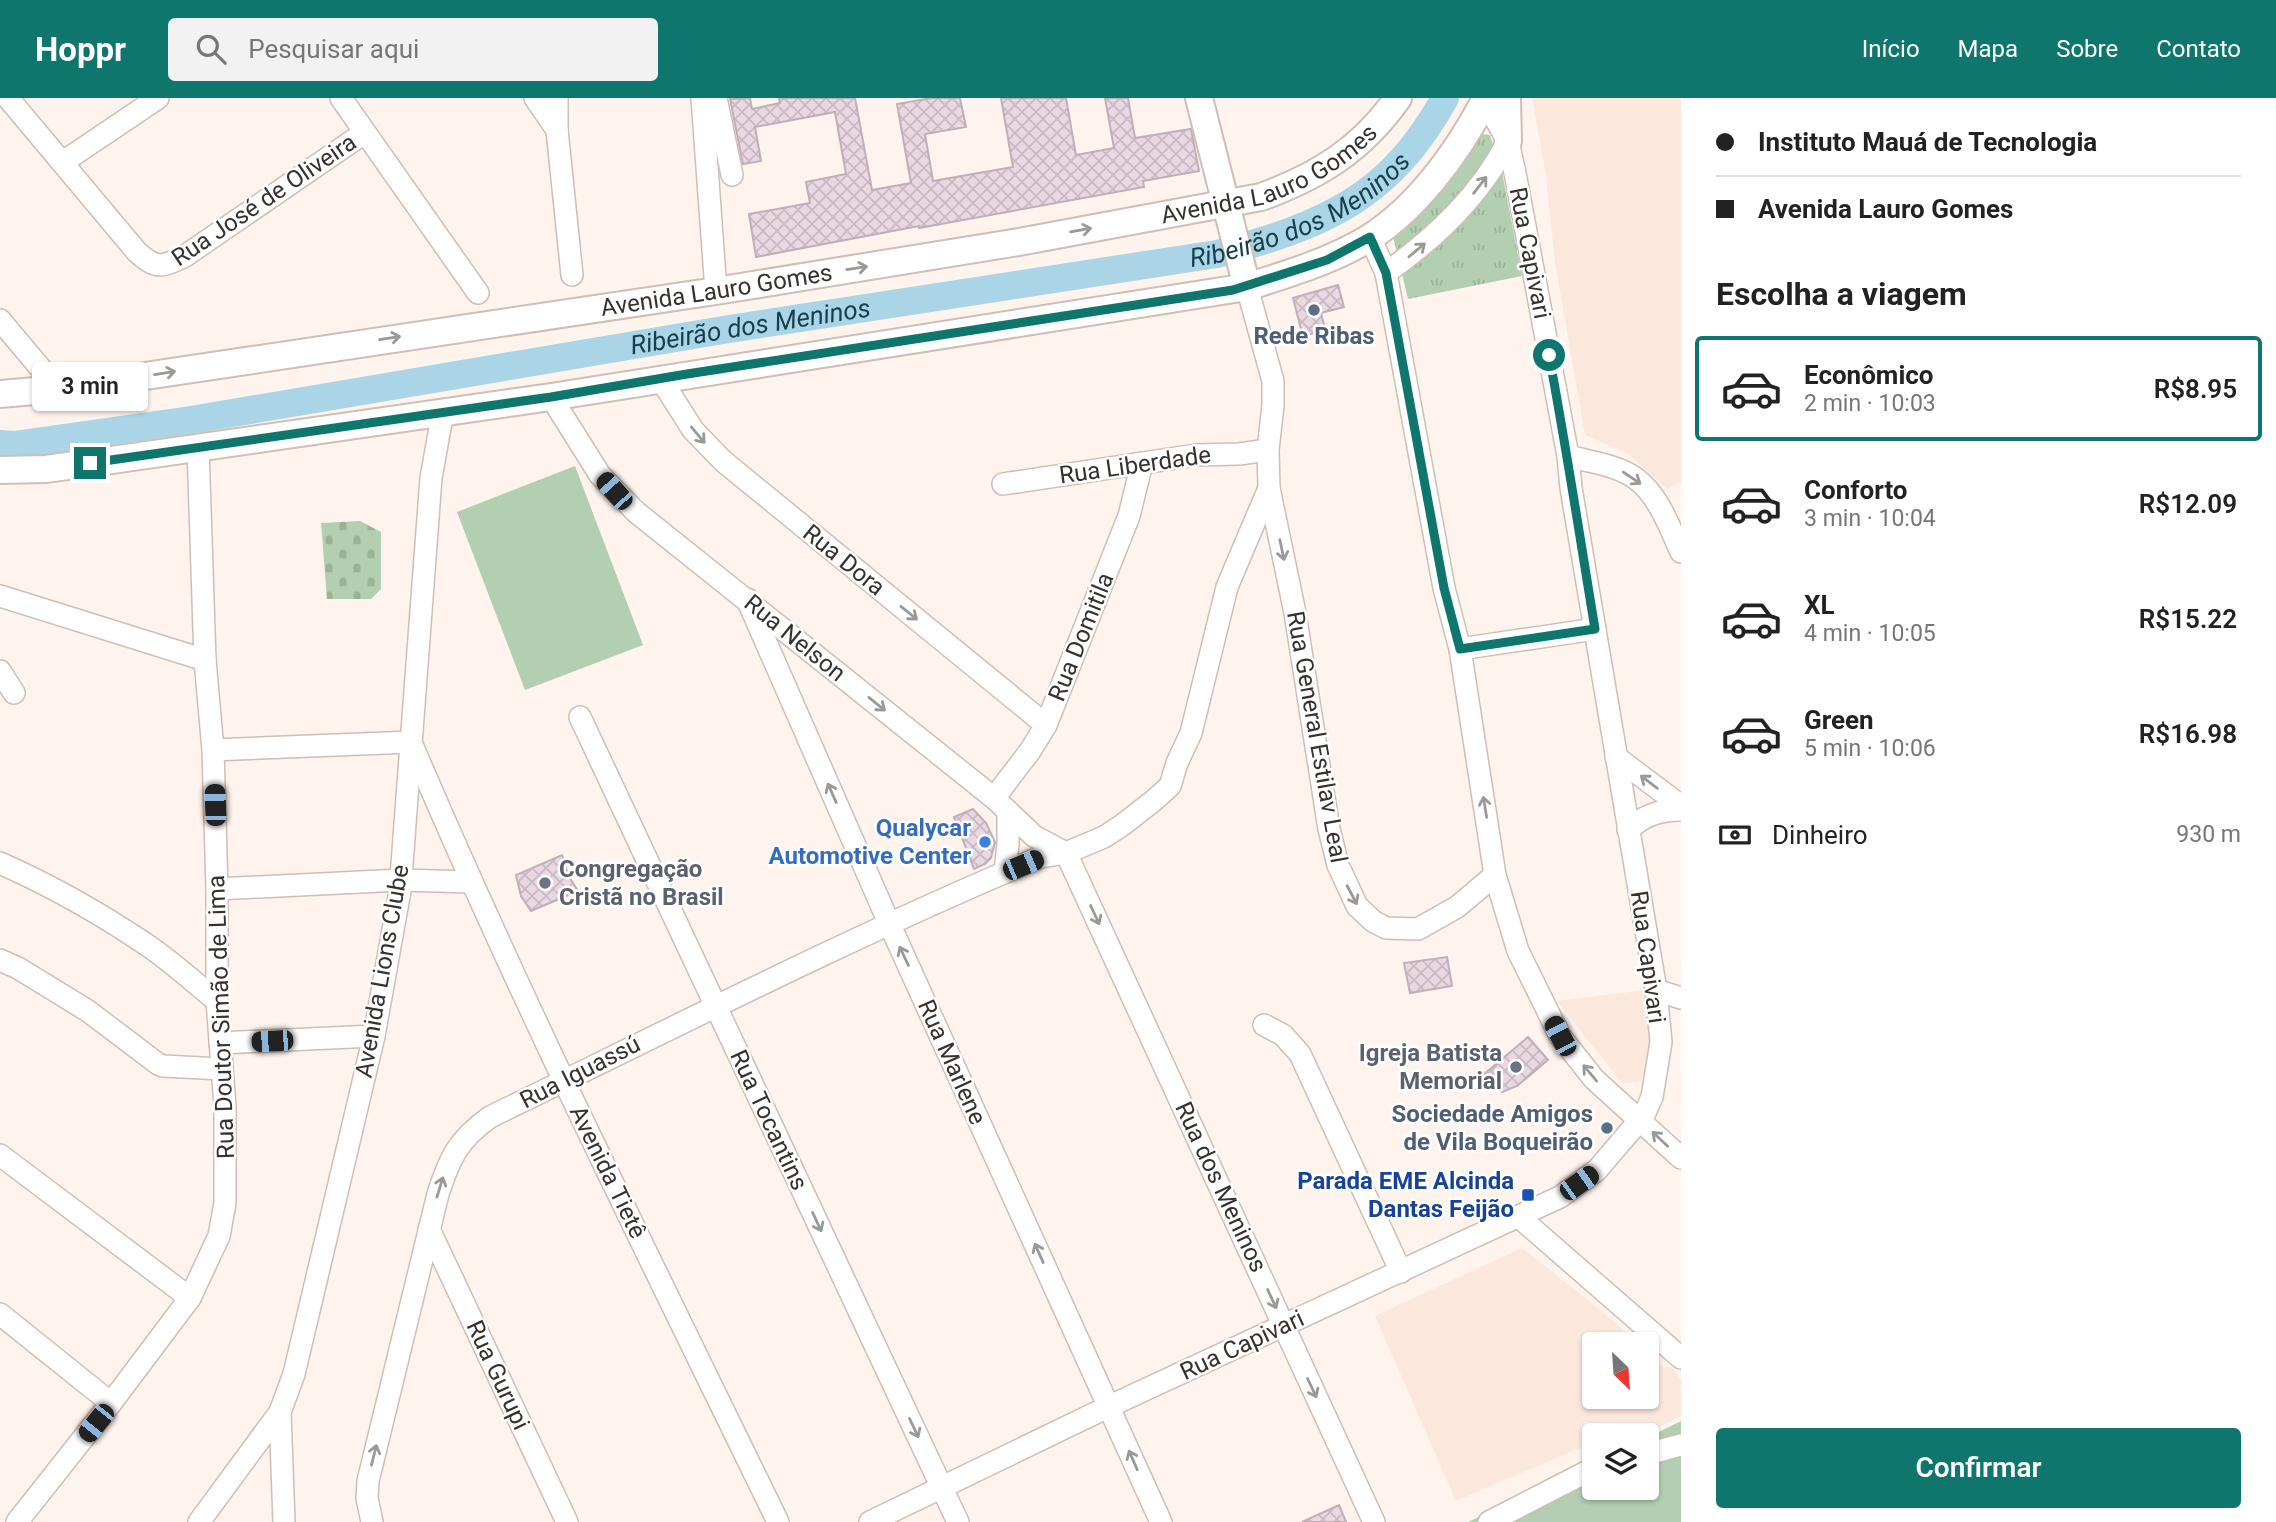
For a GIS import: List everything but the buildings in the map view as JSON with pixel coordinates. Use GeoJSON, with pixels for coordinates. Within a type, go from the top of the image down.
{"type":"FeatureCollection","features":[{"type":"Feature","properties":{"kind":"main road"},"geometry":{"type":"LineString","coordinates":[[1199,98],[1245,280]]}},
{"type":"Feature","properties":{"kind":"main road","name":"Avenida Lauro Gomes"},"geometry":{"type":"LineString","coordinates":[[0,394],[58,389],[1229,211],[1315,174],[1367,137],[1398,98]]}},
{"type":"Feature","properties":{"kind":"main road"},"geometry":{"type":"LineString","coordinates":[[1493,99],[1508,141]]}},
{"type":"Feature","properties":{"kind":"main road"},"geometry":{"type":"LineString","coordinates":[[0,470],[46,468],[551,397],[1245,280],[1327,260],[1370,237],[1417,197],[1444,166],[1493,99]]}},
{"type":"Feature","properties":{"kind":"street"},"geometry":{"type":"LineString","coordinates":[[8,98],[63,162],[158,98]]}},
{"type":"Feature","properties":{"kind":"street"},"geometry":{"type":"LineString","coordinates":[[341,98],[478,293]]}},
{"type":"Feature","properties":{"kind":"street"},"geometry":{"type":"LineString","coordinates":[[535,98],[557,130]]}},
{"type":"Feature","properties":{"kind":"street"},"geometry":{"type":"LineString","coordinates":[[557,98],[557,130],[572,275]]}},
{"type":"Feature","properties":{"kind":"street"},"geometry":{"type":"LineString","coordinates":[[702,98],[716,291]]}},
{"type":"Feature","properties":{"kind":"street"},"geometry":{"type":"LineString","coordinates":[[716,98],[732,175]]}},
{"type":"Feature","properties":{"kind":"street","name":"Rua José de Oliveira"},"geometry":{"type":"LineString","coordinates":[[63,162],[137,252],[148,262],[164,266],[209,240],[364,133]]}},
{"type":"Feature","properties":{"kind":"street"},"geometry":{"type":"LineString","coordinates":[[1386,273],[1447,224],[1496,164],[1508,141]]}},
{"type":"Feature","properties":{"kind":"street","name":"Rua Capivari"},"geometry":{"type":"LineString","coordinates":[[870,1522],[1110,1406],[1560,1197],[1598,1170],[1644,1115],[1652,1097],[1661,1042],[1656,990],[1571,488],[1568,456],[1508,141]]}},
{"type":"Feature","properties":{"kind":"street"},"geometry":{"type":"LineString","coordinates":[[1370,237],[1386,273],[1444,588],[1460,649],[1495,875],[1518,951],[1560,1036],[1594,1079],[1681,1158]]}},
{"type":"Feature","properties":{"kind":"street"},"geometry":{"type":"LineString","coordinates":[[1245,280],[1273,381],[1268,450],[1269,488]]}},
{"type":"Feature","properties":{"kind":"street"},"geometry":{"type":"LineString","coordinates":[[0,320],[58,389]]}},
{"type":"Feature","properties":{"kind":"street","name":"Rua Dora"},"geometry":{"type":"LineString","coordinates":[[660,378],[693,430],[723,461],[1046,724]]}},
{"type":"Feature","properties":{"kind":"street","name":"Rua Nelson"},"geometry":{"type":"LineString","coordinates":[[551,397],[582,449],[614,491],[636,512],[994,798],[1034,836],[1066,853]]}},
{"type":"Feature","properties":{"kind":"street","name":"Avenida Lions Clube"},"geometry":{"type":"LineString","coordinates":[[284,1522],[280,1412],[293,1374],[374,1036],[400,891],[431,478],[443,411]]}},
{"type":"Feature","properties":{"kind":"street","name":"Rua Doutor Simão de Lima"},"geometry":{"type":"LineString","coordinates":[[17,1522],[190,1298],[219,1236],[225,1203],[225,1105],[217,1001],[213,750],[205,660],[198,447]]}},
{"type":"Feature","properties":{"kind":"street","name":"Rua Liberdade"},"geometry":{"type":"LineString","coordinates":[[1003,484],[1196,455],[1268,450]]}},
{"type":"Feature","properties":{"kind":"street"},"geometry":{"type":"LineString","coordinates":[[1568,456],[1619,470],[1636,478],[1648,490],[1681,552]]}},
{"type":"Feature","properties":{"kind":"street","name":"Rua Domitila"},"geometry":{"type":"LineString","coordinates":[[994,798],[1030,751],[1046,724],[1129,516],[1142,463]]}},
{"type":"Feature","properties":{"kind":"street","name":"Rua Iguassú"},"geometry":{"type":"LineString","coordinates":[[372,1522],[367,1498],[368,1481],[429,1229],[448,1162],[459,1144],[472,1130],[491,1118],[715,1005],[1005,872],[1041,857],[1066,853],[1104,837],[1171,786],[1191,733],[1227,587],[1269,488]]}},
{"type":"Feature","properties":{"kind":"street","name":"Rua General Estilav Leal"},"geometry":{"type":"LineString","coordinates":[[1269,488],[1295,613],[1329,829],[1338,865],[1357,906],[1373,921],[1386,928],[1418,929],[1457,906],[1495,875]]}},
{"type":"Feature","properties":{"kind":"street"},"geometry":{"type":"LineString","coordinates":[[0,596],[205,660]]}},
{"type":"Feature","properties":{"kind":"street","name":"Rua Marlene"},"geometry":{"type":"LineString","coordinates":[[747,599],[889,923],[1161,1522]]}},
{"type":"Feature","properties":{"kind":"street"},"geometry":{"type":"LineString","coordinates":[[1460,649],[1595,629]]}},
{"type":"Feature","properties":{"kind":"street"},"geometry":{"type":"LineString","coordinates":[[0,671],[15,693]]}},
{"type":"Feature","properties":{"kind":"street","name":"Rua Tocantins"},"geometry":{"type":"LineString","coordinates":[[580,717],[958,1522]]}},
{"type":"Feature","properties":{"kind":"street"},"geometry":{"type":"LineString","coordinates":[[213,750],[411,742]]}},
{"type":"Feature","properties":{"kind":"street","name":"Avenida Tietê"},"geometry":{"type":"LineString","coordinates":[[411,742],[471,883],[563,1080],[778,1522]]}},
{"type":"Feature","properties":{"kind":"street"},"geometry":{"type":"LineString","coordinates":[[1616,757],[1681,808]]}},
{"type":"Feature","properties":{"kind":"street"},"geometry":{"type":"LineString","coordinates":[[1628,830],[1648,815],[1681,808]]}},
{"type":"Feature","properties":{"kind":"street"},"geometry":{"type":"LineString","coordinates":[[1005,872],[1009,814]]}},
{"type":"Feature","properties":{"kind":"street","name":"Rua dos Meninos"},"geometry":{"type":"LineString","coordinates":[[1066,853],[1374,1522]]}},
{"type":"Feature","properties":{"kind":"street"},"geometry":{"type":"LineString","coordinates":[[0,863],[93,912],[151,948],[217,1001]]}},
{"type":"Feature","properties":{"kind":"street"},"geometry":{"type":"LineString","coordinates":[[217,889],[401,880],[471,883]]}},
{"type":"Feature","properties":{"kind":"street"},"geometry":{"type":"LineString","coordinates":[[0,960],[18,968],[88,1011],[158,1064],[222,1069]]}},
{"type":"Feature","properties":{"kind":"street"},"geometry":{"type":"LineString","coordinates":[[1656,990],[1681,998]]}},
{"type":"Feature","properties":{"kind":"street"},"geometry":{"type":"LineString","coordinates":[[1264,1025],[1283,1035],[1300,1054],[1401,1272]]}},
{"type":"Feature","properties":{"kind":"street"},"geometry":{"type":"LineString","coordinates":[[220,1043],[374,1036]]}},
{"type":"Feature","properties":{"kind":"street"},"geometry":{"type":"LineString","coordinates":[[0,1156],[190,1298]]}},
{"type":"Feature","properties":{"kind":"street"},"geometry":{"type":"LineString","coordinates":[[1519,1217],[1681,1358]]}},
{"type":"Feature","properties":{"kind":"street","name":"Rua Gurupi"},"geometry":{"type":"LineString","coordinates":[[429,1229],[567,1522]]}},
{"type":"Feature","properties":{"kind":"street"},"geometry":{"type":"LineString","coordinates":[[0,1314],[111,1403]]}},
{"type":"Feature","properties":{"kind":"street"},"geometry":{"type":"LineString","coordinates":[[199,1522],[280,1412]]}},
{"type":"Feature","properties":{"kind":"street"},"geometry":{"type":"LineString","coordinates":[[1659,1451],[1681,1445]]}},
{"type":"Feature","properties":{"kind":"street"},"geometry":{"type":"LineString","coordinates":[[1489,1522],[1582,1474]]}},
{"type":"Feature","properties":{"kind":"shaded area"},"geometry":{"type":"Polygon","coordinates":[[[1532,98],[1681,98],[1681,483],[1667,489],[1630,455],[1585,435],[1555,262],[1546,175],[1532,98]]]}},
{"type":"Feature","properties":{"kind":"shaded area"},"geometry":{"type":"Polygon","coordinates":[[[1646,990],[1653,1035],[1646,1076],[1637,1082],[1622,1083],[1557,1001],[1646,990]]]}},
{"type":"Feature","properties":{"kind":"shaded area"},"geometry":{"type":"Polygon","coordinates":[[[1522,1248],[1625,1332],[1582,1332],[1582,1409],[1659,1409],[1659,1363],[1663,1367],[1672,1367],[1681,1380],[1681,1416],[1659,1427],[1659,1423],[1582,1423],[1582,1447],[1456,1501],[1375,1316],[1522,1248]]]}},
{"type":"Feature","properties":{"kind":"green space"},"geometry":{"type":"Polygon","coordinates":[[[1481,134],[1490,135],[1503,177],[1522,276],[1408,299],[1393,236],[1481,134]]]}},
{"type":"Feature","properties":{"kind":"green space"},"geometry":{"type":"Polygon","coordinates":[[[575,466],[643,645],[525,690],[457,512],[575,466]]]}},
{"type":"Feature","properties":{"kind":"green space"},"geometry":{"type":"Polygon","coordinates":[[[360,521],[381,532],[381,589],[371,599],[327,599],[321,523],[360,521]]]}},
{"type":"Feature","properties":{"kind":"green space"},"geometry":{"type":"Polygon","coordinates":[[[1681,1421],[1681,1522],[1468,1522],[1582,1470],[1582,1500],[1659,1500],[1659,1432],[1681,1421]]]}},
{"type":"Feature","properties":{"kind":"waterway","name":"Ribeirão dos Meninos"},"geometry":{"type":"LineString","coordinates":[[0,444],[14,445],[191,420],[729,329],[1217,254],[1290,232],[1350,203],[1401,161],[1424,133],[1445,98]]}},
{"type":"Feature","properties":{"kind":"place","name":"Rede Ribas"},"geometry":{"type":"Point","coordinates":[1314,310]}},
{"type":"Feature","properties":{"kind":"place","name":"Qualycar Automotive Center"},"geometry":{"type":"Point","coordinates":[985,842]}},
{"type":"Feature","properties":{"kind":"place","name":"Congregação Cristã no Brasil"},"geometry":{"type":"Point","coordinates":[545,883]}},
{"type":"Feature","properties":{"kind":"place","name":"Igreja Batista Memorial"},"geometry":{"type":"Point","coordinates":[1516,1067]}},
{"type":"Feature","properties":{"kind":"place","name":"Sociedade Amigos de Vila Boqueirão"},"geometry":{"type":"Point","coordinates":[1607,1128]}},
{"type":"Feature","properties":{"kind":"place","name":"Parada EME Alcinda Dantas Feijão"},"geometry":{"type":"Point","coordinates":[1528,1195]}},
{"type":"Feature","properties":{"kind":"route"},"geometry":{"type":"LineString","coordinates":[[90,463],[551,397],[1233,290],[1327,260],[1370,237],[1386,273],[1444,588],[1460,649],[1595,629],[1549,355]]}}]}
